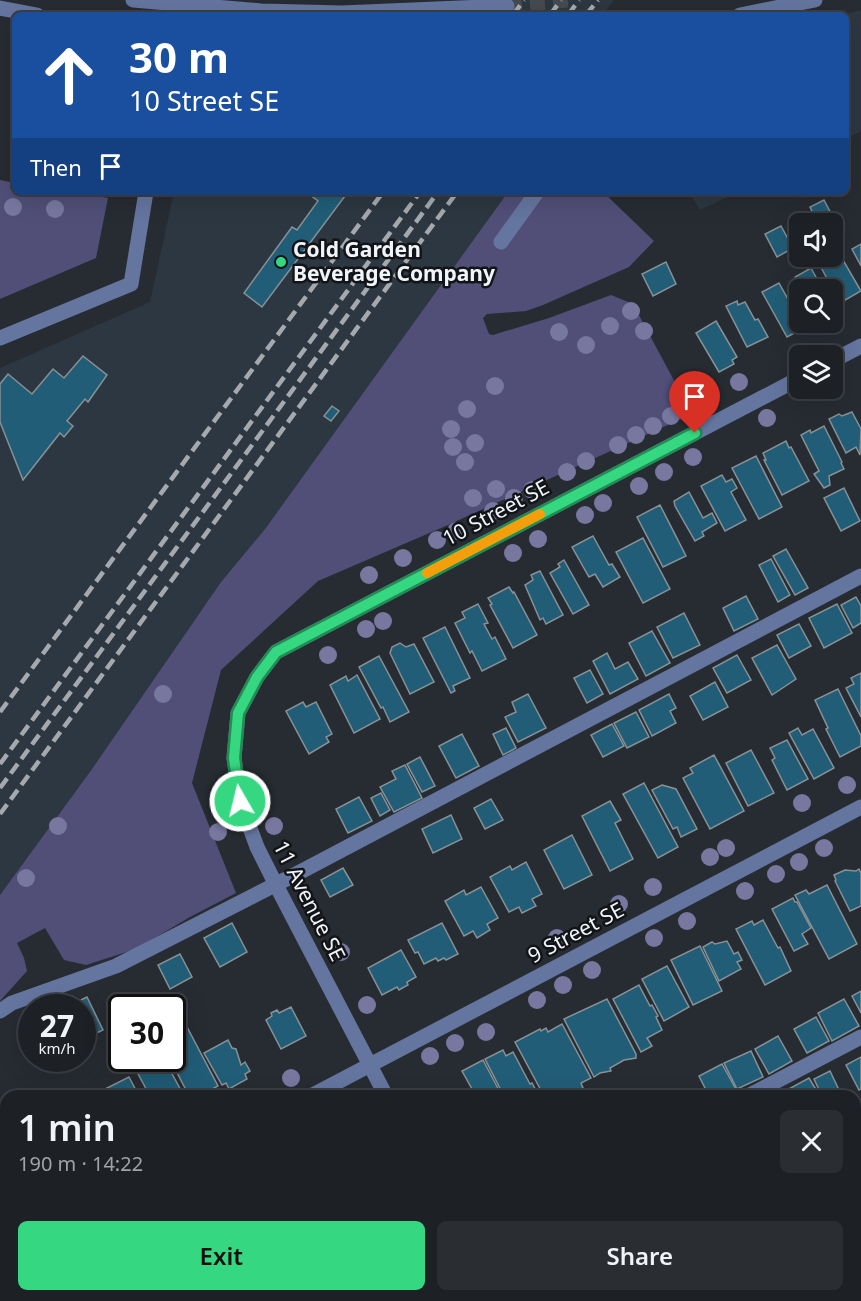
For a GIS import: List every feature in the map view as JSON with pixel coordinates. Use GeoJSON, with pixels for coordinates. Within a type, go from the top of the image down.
{"type":"FeatureCollection","features":[{"type":"Feature","properties":{"kind":"street"},"geometry":{"type":"LineString","coordinates":[[133,0],[168,10],[302,12]]}},
{"type":"Feature","properties":{"kind":"street"},"geometry":{"type":"LineString","coordinates":[[755,12],[815,0]]}},
{"type":"Feature","properties":{"kind":"street"},"geometry":{"type":"LineString","coordinates":[[366,12],[507,6]]}},
{"type":"Feature","properties":{"kind":"street"},"geometry":{"type":"LineString","coordinates":[[0,8],[21,12]]}},
{"type":"Feature","properties":{"kind":"street"},"geometry":{"type":"LineString","coordinates":[[0,338],[131,284],[146,195]]}},
{"type":"Feature","properties":{"kind":"street"},"geometry":{"type":"LineString","coordinates":[[501,242],[535,195]]}},
{"type":"Feature","properties":{"kind":"street"},"geometry":{"type":"LineString","coordinates":[[843,355],[861,346]]}},
{"type":"Feature","properties":{"kind":"street","name":"10 Street SE"},"geometry":{"type":"LineString","coordinates":[[238,713],[257,677],[276,652],[789,384]]}},
{"type":"Feature","properties":{"kind":"street"},"geometry":{"type":"LineString","coordinates":[[0,1011],[12,1002],[116,966],[276,885],[861,576]]}},
{"type":"Feature","properties":{"kind":"street","name":"11 Avenue SE"},"geometry":{"type":"LineString","coordinates":[[238,713],[234,758],[240,801],[257,847],[383,1090]]}},
{"type":"Feature","properties":{"kind":"street","name":"9 Street SE"},"geometry":{"type":"LineString","coordinates":[[323,1090],[861,807]]}},
{"type":"Feature","properties":{"kind":"street"},"geometry":{"type":"LineString","coordinates":[[759,1090],[861,1037]]}},
{"type":"Feature","properties":{"kind":"shaded area"},"geometry":{"type":"Polygon","coordinates":[[[511,0],[614,0],[605,12],[502,12],[511,0]]]}},
{"type":"Feature","properties":{"kind":"shaded area"},"geometry":{"type":"Polygon","coordinates":[[[861,10],[861,131],[849,137],[849,13],[861,10]]]}},
{"type":"Feature","properties":{"kind":"shaded area"},"geometry":{"type":"Polygon","coordinates":[[[0,180],[12,182],[12,195],[90,195],[108,198],[96,258],[0,299],[0,180]]]}},
{"type":"Feature","properties":{"kind":"shaded area"},"geometry":{"type":"Polygon","coordinates":[[[173,195],[506,195],[265,529],[221,582],[92,769],[0,895],[0,368],[150,302],[173,195]]]}},
{"type":"Feature","properties":{"kind":"shaded area"},"geometry":{"type":"Polygon","coordinates":[[[506,195],[606,195],[654,241],[629,267],[526,311],[487,314],[483,318],[489,334],[493,335],[549,318],[611,295],[633,304],[692,414],[448,525],[318,581],[221,670],[192,783],[236,893],[136,949],[86,965],[64,960],[45,928],[17,943],[27,971],[0,1001],[0,895],[92,769],[221,582],[265,529],[506,195]]]}},
{"type":"Feature","properties":{"kind":"shaded area"},"geometry":{"type":"Polygon","coordinates":[[[691,195],[732,195],[700,210],[691,195]]]}},
{"type":"Feature","properties":{"kind":"building","name":"Cold Garden Beverage Company"},"geometry":{"type":"Polygon","coordinates":[[[310,195],[346,195],[262,307],[244,293],[292,227],[297,230],[318,201],[310,195]]]}},
{"type":"Feature","properties":{"kind":"building"},"geometry":{"type":"Polygon","coordinates":[[[824,200],[831,213],[813,213],[810,207],[824,200]]]}},
{"type":"Feature","properties":{"kind":"building"},"geometry":{"type":"Polygon","coordinates":[[[781,226],[789,241],[789,250],[777,257],[765,234],[781,226]]]}},
{"type":"Feature","properties":{"kind":"building"},"geometry":{"type":"Polygon","coordinates":[[[861,244],[861,266],[852,249],[861,244]]]}},
{"type":"Feature","properties":{"kind":"building"},"geometry":{"type":"Polygon","coordinates":[[[843,260],[861,291],[843,301],[843,279],[827,279],[821,267],[843,267],[843,260]]]}},
{"type":"Feature","properties":{"kind":"building"},"geometry":{"type":"Polygon","coordinates":[[[666,262],[676,284],[653,296],[642,274],[666,262]]]}},
{"type":"Feature","properties":{"kind":"building"},"geometry":{"type":"Polygon","coordinates":[[[811,268],[817,279],[796,279],[795,277],[811,268]]]}},
{"type":"Feature","properties":{"kind":"building"},"geometry":{"type":"Polygon","coordinates":[[[779,283],[789,301],[789,333],[795,333],[787,337],[762,292],[779,283]]]}},
{"type":"Feature","properties":{"kind":"building"},"geometry":{"type":"Polygon","coordinates":[[[737,301],[738,305],[745,302],[768,337],[747,347],[726,306],[737,301]]]}},
{"type":"Feature","properties":{"kind":"building"},"geometry":{"type":"Polygon","coordinates":[[[716,321],[737,357],[732,360],[734,364],[719,372],[696,333],[716,321]]]}},
{"type":"Feature","properties":{"kind":"building"},"geometry":{"type":"Polygon","coordinates":[[[83,356],[107,375],[88,402],[85,399],[67,421],[73,426],[64,437],[60,433],[23,480],[0,422],[0,384],[8,374],[32,394],[53,369],[64,378],[83,356]]]}},
{"type":"Feature","properties":{"kind":"building"},"geometry":{"type":"Polygon","coordinates":[[[332,406],[339,411],[331,421],[324,416],[332,406]]]}},
{"type":"Feature","properties":{"kind":"building"},"geometry":{"type":"Polygon","coordinates":[[[852,412],[861,429],[860,455],[856,447],[846,453],[829,419],[839,414],[842,416],[852,412]]]}},
{"type":"Feature","properties":{"kind":"building"},"geometry":{"type":"Polygon","coordinates":[[[824,426],[844,469],[829,476],[830,485],[824,488],[814,474],[819,471],[801,435],[824,426]]]}},
{"type":"Feature","properties":{"kind":"building"},"geometry":{"type":"Polygon","coordinates":[[[786,441],[809,481],[782,495],[764,460],[766,460],[763,453],[786,441]]]}},
{"type":"Feature","properties":{"kind":"building"},"geometry":{"type":"Polygon","coordinates":[[[756,456],[782,507],[759,519],[732,468],[756,456]]]}},
{"type":"Feature","properties":{"kind":"building"},"geometry":{"type":"Polygon","coordinates":[[[722,475],[726,482],[732,479],[737,488],[731,492],[746,520],[725,531],[701,486],[722,475]]]}},
{"type":"Feature","properties":{"kind":"building"},"geometry":{"type":"Polygon","coordinates":[[[844,488],[860,521],[841,531],[824,498],[844,488]]]}},
{"type":"Feature","properties":{"kind":"building"},"geometry":{"type":"Polygon","coordinates":[[[689,492],[703,518],[712,513],[717,523],[702,532],[704,536],[695,541],[674,501],[689,492]]]}},
{"type":"Feature","properties":{"kind":"building"},"geometry":{"type":"Polygon","coordinates":[[[660,505],[686,556],[663,567],[637,517],[660,505]]]}},
{"type":"Feature","properties":{"kind":"building"},"geometry":{"type":"Polygon","coordinates":[[[593,536],[609,565],[612,564],[620,577],[603,587],[595,574],[589,577],[572,547],[593,536]]]}},
{"type":"Feature","properties":{"kind":"building"},"geometry":{"type":"Polygon","coordinates":[[[643,538],[670,589],[643,603],[616,552],[643,538]]]}},
{"type":"Feature","properties":{"kind":"building"},"geometry":{"type":"Polygon","coordinates":[[[786,549],[808,588],[795,595],[773,556],[786,549]]]}},
{"type":"Feature","properties":{"kind":"building"},"geometry":{"type":"Polygon","coordinates":[[[771,559],[790,595],[778,602],[759,565],[771,559]]]}},
{"type":"Feature","properties":{"kind":"building"},"geometry":{"type":"Polygon","coordinates":[[[564,560],[589,605],[573,614],[550,573],[560,567],[558,564],[564,560]]]}},
{"type":"Feature","properties":{"kind":"building"},"geometry":{"type":"Polygon","coordinates":[[[540,571],[563,615],[546,624],[543,618],[540,620],[525,585],[533,580],[531,575],[540,571]]]}},
{"type":"Feature","properties":{"kind":"building"},"geometry":{"type":"Polygon","coordinates":[[[509,587],[537,635],[513,648],[488,598],[509,587]]]}},
{"type":"Feature","properties":{"kind":"building"},"geometry":{"type":"Polygon","coordinates":[[[746,596],[758,619],[734,631],[723,608],[746,596]]]}},
{"type":"Feature","properties":{"kind":"building"},"geometry":{"type":"Polygon","coordinates":[[[856,597],[861,606],[861,623],[853,628],[841,605],[856,597]]]}},
{"type":"Feature","properties":{"kind":"building"},"geometry":{"type":"Polygon","coordinates":[[[478,604],[488,623],[484,624],[492,639],[495,637],[506,659],[482,671],[455,623],[465,618],[462,612],[478,604]]]}},
{"type":"Feature","properties":{"kind":"building"},"geometry":{"type":"Polygon","coordinates":[[[837,604],[852,633],[824,648],[809,618],[837,604]]]}},
{"type":"Feature","properties":{"kind":"building"},"geometry":{"type":"Polygon","coordinates":[[[684,613],[700,645],[673,658],[657,627],[684,613]]]}},
{"type":"Feature","properties":{"kind":"building"},"geometry":{"type":"Polygon","coordinates":[[[799,624],[811,646],[789,658],[777,635],[799,624]]]}},
{"type":"Feature","properties":{"kind":"building"},"geometry":{"type":"Polygon","coordinates":[[[445,627],[470,678],[453,686],[455,691],[451,693],[423,638],[445,627]]]}},
{"type":"Feature","properties":{"kind":"building"},"geometry":{"type":"Polygon","coordinates":[[[652,631],[670,663],[646,676],[629,643],[652,631]]]}},
{"type":"Feature","properties":{"kind":"building"},"geometry":{"type":"Polygon","coordinates":[[[400,643],[406,647],[414,644],[434,682],[410,694],[390,653],[392,647],[400,643]]]}},
{"type":"Feature","properties":{"kind":"building"},"geometry":{"type":"Polygon","coordinates":[[[777,645],[796,679],[772,695],[752,658],[777,645]]]}},
{"type":"Feature","properties":{"kind":"building"},"geometry":{"type":"Polygon","coordinates":[[[607,653],[615,669],[628,662],[638,679],[610,694],[593,661],[607,653]]]}},
{"type":"Feature","properties":{"kind":"building"},"geometry":{"type":"Polygon","coordinates":[[[737,655],[751,680],[727,693],[713,668],[737,655]]]}},
{"type":"Feature","properties":{"kind":"building"},"geometry":{"type":"Polygon","coordinates":[[[379,656],[409,712],[390,722],[359,667],[379,656]]]}},
{"type":"Feature","properties":{"kind":"building"},"geometry":{"type":"Polygon","coordinates":[[[590,670],[603,694],[587,703],[574,678],[590,670]]]}},
{"type":"Feature","properties":{"kind":"building"},"geometry":{"type":"Polygon","coordinates":[[[861,673],[861,717],[846,688],[854,684],[851,678],[861,673]]]}},
{"type":"Feature","properties":{"kind":"building"},"geometry":{"type":"Polygon","coordinates":[[[357,675],[380,719],[354,733],[330,685],[346,676],[348,681],[357,675]]]}},
{"type":"Feature","properties":{"kind":"building"},"geometry":{"type":"Polygon","coordinates":[[[715,682],[728,707],[703,720],[690,696],[715,682]]]}},
{"type":"Feature","properties":{"kind":"building"},"geometry":{"type":"Polygon","coordinates":[[[838,689],[861,736],[861,746],[840,757],[815,700],[838,689]]]}},
{"type":"Feature","properties":{"kind":"building"},"geometry":{"type":"Polygon","coordinates":[[[528,694],[546,728],[518,742],[505,717],[516,712],[512,702],[528,694]]]}},
{"type":"Feature","properties":{"kind":"building"},"geometry":{"type":"Polygon","coordinates":[[[669,694],[676,708],[670,711],[676,723],[652,736],[639,710],[669,694]]]}},
{"type":"Feature","properties":{"kind":"building"},"geometry":{"type":"Polygon","coordinates":[[[303,702],[306,707],[316,702],[332,734],[326,737],[329,742],[309,754],[286,711],[303,702]]]}},
{"type":"Feature","properties":{"kind":"building"},"geometry":{"type":"Polygon","coordinates":[[[636,712],[649,737],[627,748],[614,723],[636,712]]]}},
{"type":"Feature","properties":{"kind":"building"},"geometry":{"type":"Polygon","coordinates":[[[612,724],[624,746],[603,757],[591,735],[612,724]]]}},
{"type":"Feature","properties":{"kind":"building"},"geometry":{"type":"Polygon","coordinates":[[[506,728],[516,748],[503,755],[493,734],[506,728]]]}},
{"type":"Feature","properties":{"kind":"building"},"geometry":{"type":"Polygon","coordinates":[[[798,728],[802,735],[813,729],[834,768],[814,779],[789,733],[798,728]]]}},
{"type":"Feature","properties":{"kind":"building"},"geometry":{"type":"Polygon","coordinates":[[[462,734],[479,766],[456,778],[439,746],[462,734]]]}},
{"type":"Feature","properties":{"kind":"building"},"geometry":{"type":"Polygon","coordinates":[[[787,740],[808,779],[787,790],[772,760],[775,758],[770,748],[787,740]]]}},
{"type":"Feature","properties":{"kind":"building"},"geometry":{"type":"Polygon","coordinates":[[[751,750],[774,793],[748,806],[726,763],[751,750]]]}},
{"type":"Feature","properties":{"kind":"building"},"geometry":{"type":"Polygon","coordinates":[[[714,755],[744,811],[710,829],[683,778],[693,773],[690,768],[714,755]]]}},
{"type":"Feature","properties":{"kind":"building"},"geometry":{"type":"Polygon","coordinates":[[[420,757],[435,786],[422,792],[407,764],[420,757]]]}},
{"type":"Feature","properties":{"kind":"building"},"geometry":{"type":"Polygon","coordinates":[[[405,765],[422,798],[394,812],[380,787],[396,779],[392,771],[405,765]]]}},
{"type":"Feature","properties":{"kind":"building"},"geometry":{"type":"Polygon","coordinates":[[[644,783],[678,847],[658,858],[623,794],[644,783]]]}},
{"type":"Feature","properties":{"kind":"building"},"geometry":{"type":"Polygon","coordinates":[[[662,785],[676,789],[697,829],[681,837],[677,827],[673,829],[652,790],[662,785]]]}},
{"type":"Feature","properties":{"kind":"building"},"geometry":{"type":"Polygon","coordinates":[[[381,793],[390,810],[380,816],[371,798],[381,793]]]}},
{"type":"Feature","properties":{"kind":"building"},"geometry":{"type":"Polygon","coordinates":[[[359,797],[372,821],[348,833],[336,809],[359,797]]]}},
{"type":"Feature","properties":{"kind":"building"},"geometry":{"type":"Polygon","coordinates":[[[491,799],[503,820],[485,829],[474,808],[491,799]]]}},
{"type":"Feature","properties":{"kind":"building"},"geometry":{"type":"Polygon","coordinates":[[[610,801],[621,820],[615,823],[633,859],[610,871],[582,816],[610,801]]]}},
{"type":"Feature","properties":{"kind":"building"},"geometry":{"type":"Polygon","coordinates":[[[451,815],[462,839],[433,853],[422,829],[451,815]]]}},
{"type":"Feature","properties":{"kind":"building"},"geometry":{"type":"Polygon","coordinates":[[[572,835],[592,875],[564,889],[544,850],[572,835]]]}},
{"type":"Feature","properties":{"kind":"building"},"geometry":{"type":"Polygon","coordinates":[[[526,862],[542,894],[532,899],[536,906],[522,913],[519,907],[509,912],[490,877],[510,866],[512,870],[526,862]]]}},
{"type":"Feature","properties":{"kind":"building"},"geometry":{"type":"Polygon","coordinates":[[[343,868],[353,885],[330,897],[321,880],[343,868]]]}},
{"type":"Feature","properties":{"kind":"building"},"geometry":{"type":"Polygon","coordinates":[[[859,869],[861,906],[850,911],[834,875],[845,870],[859,869]]]}},
{"type":"Feature","properties":{"kind":"building"},"geometry":{"type":"Polygon","coordinates":[[[827,885],[857,944],[829,959],[795,895],[806,890],[809,894],[827,885]]]}},
{"type":"Feature","properties":{"kind":"building"},"geometry":{"type":"Polygon","coordinates":[[[481,887],[498,918],[487,924],[490,930],[477,938],[473,931],[464,936],[445,901],[464,890],[466,895],[481,887]]]}},
{"type":"Feature","properties":{"kind":"building"},"geometry":{"type":"Polygon","coordinates":[[[793,898],[811,928],[802,934],[808,944],[794,951],[772,909],[793,898]]]}},
{"type":"Feature","properties":{"kind":"building"},"geometry":{"type":"Polygon","coordinates":[[[763,920],[778,948],[780,947],[791,971],[765,985],[736,929],[752,921],[754,925],[763,920]]]}},
{"type":"Feature","properties":{"kind":"building"},"geometry":{"type":"Polygon","coordinates":[[[232,923],[247,952],[220,967],[204,938],[232,923]]]}},
{"type":"Feature","properties":{"kind":"building"},"geometry":{"type":"Polygon","coordinates":[[[442,923],[458,954],[446,960],[444,958],[438,961],[436,958],[424,964],[408,940],[442,923]]]}},
{"type":"Feature","properties":{"kind":"building"},"geometry":{"type":"Polygon","coordinates":[[[727,941],[734,954],[738,952],[742,960],[737,962],[741,969],[719,981],[703,947],[712,942],[715,944],[727,941]]]}},
{"type":"Feature","properties":{"kind":"building"},"geometry":{"type":"Polygon","coordinates":[[[700,946],[722,991],[693,1005],[671,960],[700,946]]]}},
{"type":"Feature","properties":{"kind":"building"},"geometry":{"type":"Polygon","coordinates":[[[401,950],[416,977],[399,990],[397,987],[382,995],[368,968],[401,950]]]}},
{"type":"Feature","properties":{"kind":"building"},"geometry":{"type":"Polygon","coordinates":[[[180,954],[192,977],[170,989],[158,965],[180,954]]]}},
{"type":"Feature","properties":{"kind":"building"},"geometry":{"type":"Polygon","coordinates":[[[667,966],[689,1007],[664,1021],[642,979],[667,966]]]}},
{"type":"Feature","properties":{"kind":"building"},"geometry":{"type":"Polygon","coordinates":[[[639,985],[658,1016],[656,1017],[662,1030],[647,1038],[652,1046],[641,1052],[613,999],[639,985]]]}},
{"type":"Feature","properties":{"kind":"building"},"geometry":{"type":"Polygon","coordinates":[[[861,991],[861,1013],[852,996],[861,991]]]}},
{"type":"Feature","properties":{"kind":"building"},"geometry":{"type":"Polygon","coordinates":[[[607,999],[636,1058],[624,1060],[610,1068],[611,1071],[594,1077],[564,1019],[607,999]]]}},
{"type":"Feature","properties":{"kind":"building"},"geometry":{"type":"Polygon","coordinates":[[[844,999],[859,1026],[832,1041],[818,1013],[844,999]]]}},
{"type":"Feature","properties":{"kind":"building"},"geometry":{"type":"Polygon","coordinates":[[[291,1007],[306,1036],[281,1049],[266,1020],[272,1016],[271,1013],[277,1010],[279,1013],[291,1007]]]}},
{"type":"Feature","properties":{"kind":"building"},"geometry":{"type":"Polygon","coordinates":[[[96,1016],[103,1030],[96,1033],[96,1016]]]}},
{"type":"Feature","properties":{"kind":"building"},"geometry":{"type":"Polygon","coordinates":[[[816,1017],[829,1041],[807,1053],[794,1029],[816,1017]]]}},
{"type":"Feature","properties":{"kind":"building"},"geometry":{"type":"Polygon","coordinates":[[[562,1024],[591,1078],[581,1083],[583,1088],[579,1090],[541,1090],[515,1042],[540,1029],[541,1031],[546,1028],[548,1032],[562,1024]]]}},
{"type":"Feature","properties":{"kind":"building"},"geometry":{"type":"Polygon","coordinates":[[[187,1027],[218,1086],[210,1090],[186,1090],[177,1072],[186,1072],[187,1027]]]}},
{"type":"Feature","properties":{"kind":"building"},"geometry":{"type":"Polygon","coordinates":[[[778,1036],[792,1061],[769,1074],[755,1049],[778,1036]]]}},
{"type":"Feature","properties":{"kind":"building"},"geometry":{"type":"Polygon","coordinates":[[[228,1040],[232,1048],[236,1049],[241,1065],[245,1062],[250,1071],[245,1074],[247,1079],[229,1089],[226,1083],[222,1085],[204,1053],[228,1040]]]}},
{"type":"Feature","properties":{"kind":"building"},"geometry":{"type":"Polygon","coordinates":[[[503,1050],[506,1056],[513,1052],[530,1084],[532,1083],[536,1090],[501,1090],[485,1059],[503,1050]]]}},
{"type":"Feature","properties":{"kind":"building"},"geometry":{"type":"Polygon","coordinates":[[[751,1051],[763,1077],[737,1089],[724,1063],[751,1051]]]}},
{"type":"Feature","properties":{"kind":"building"},"geometry":{"type":"Polygon","coordinates":[[[861,1057],[861,1089],[859,1090],[846,1065],[861,1057]]]}},
{"type":"Feature","properties":{"kind":"building"},"geometry":{"type":"Polygon","coordinates":[[[483,1060],[499,1090],[473,1090],[462,1071],[483,1060]]]}},
{"type":"Feature","properties":{"kind":"building"},"geometry":{"type":"Polygon","coordinates":[[[722,1064],[736,1090],[706,1090],[699,1076],[722,1064]]]}},
{"type":"Feature","properties":{"kind":"building"},"geometry":{"type":"Polygon","coordinates":[[[830,1071],[839,1090],[819,1090],[814,1079],[830,1071]]]}},
{"type":"Feature","properties":{"kind":"building"},"geometry":{"type":"Polygon","coordinates":[[[137,1072],[171,1072],[181,1090],[147,1090],[137,1072]]]}},
{"type":"Feature","properties":{"kind":"building"},"geometry":{"type":"Polygon","coordinates":[[[129,1077],[136,1090],[106,1090],[129,1077]]]}},
{"type":"Feature","properties":{"kind":"building"},"geometry":{"type":"Polygon","coordinates":[[[809,1078],[816,1090],[787,1090],[809,1078]]]}},
{"type":"Feature","properties":{"kind":"tunnel"},"geometry":{"type":"LineString","coordinates":[[507,6],[569,0]]}},
{"type":"Feature","properties":{"kind":"railway"},"geometry":{"type":"LineString","coordinates":[[515,12],[524,0]]}},
{"type":"Feature","properties":{"kind":"railway"},"geometry":{"type":"LineString","coordinates":[[552,12],[561,0]]}},
{"type":"Feature","properties":{"kind":"railway"},"geometry":{"type":"LineString","coordinates":[[570,12],[579,0]]}},
{"type":"Feature","properties":{"kind":"railway"},"geometry":{"type":"LineString","coordinates":[[588,12],[598,0]]}},
{"type":"Feature","properties":{"kind":"railway"},"geometry":{"type":"LineString","coordinates":[[0,712],[381,195]]}},
{"type":"Feature","properties":{"kind":"railway"},"geometry":{"type":"LineString","coordinates":[[0,764],[418,195]]}},
{"type":"Feature","properties":{"kind":"railway"},"geometry":{"type":"LineString","coordinates":[[0,788],[436,195]]}},
{"type":"Feature","properties":{"kind":"railway"},"geometry":{"type":"LineString","coordinates":[[0,814],[455,195]]}},
{"type":"Feature","properties":{"kind":"slow traffic"},"geometry":{"type":"LineString","coordinates":[[427,573],[540,514]]}},
{"type":"Feature","properties":{"kind":"place","name":"Cold Garden Beverage Company"},"geometry":{"type":"Point","coordinates":[281,262]}},
{"type":"Feature","properties":{"kind":"route"},"geometry":{"type":"LineString","coordinates":[[240,801],[234,758],[238,713],[257,677],[276,652],[695,433]]}}]}
